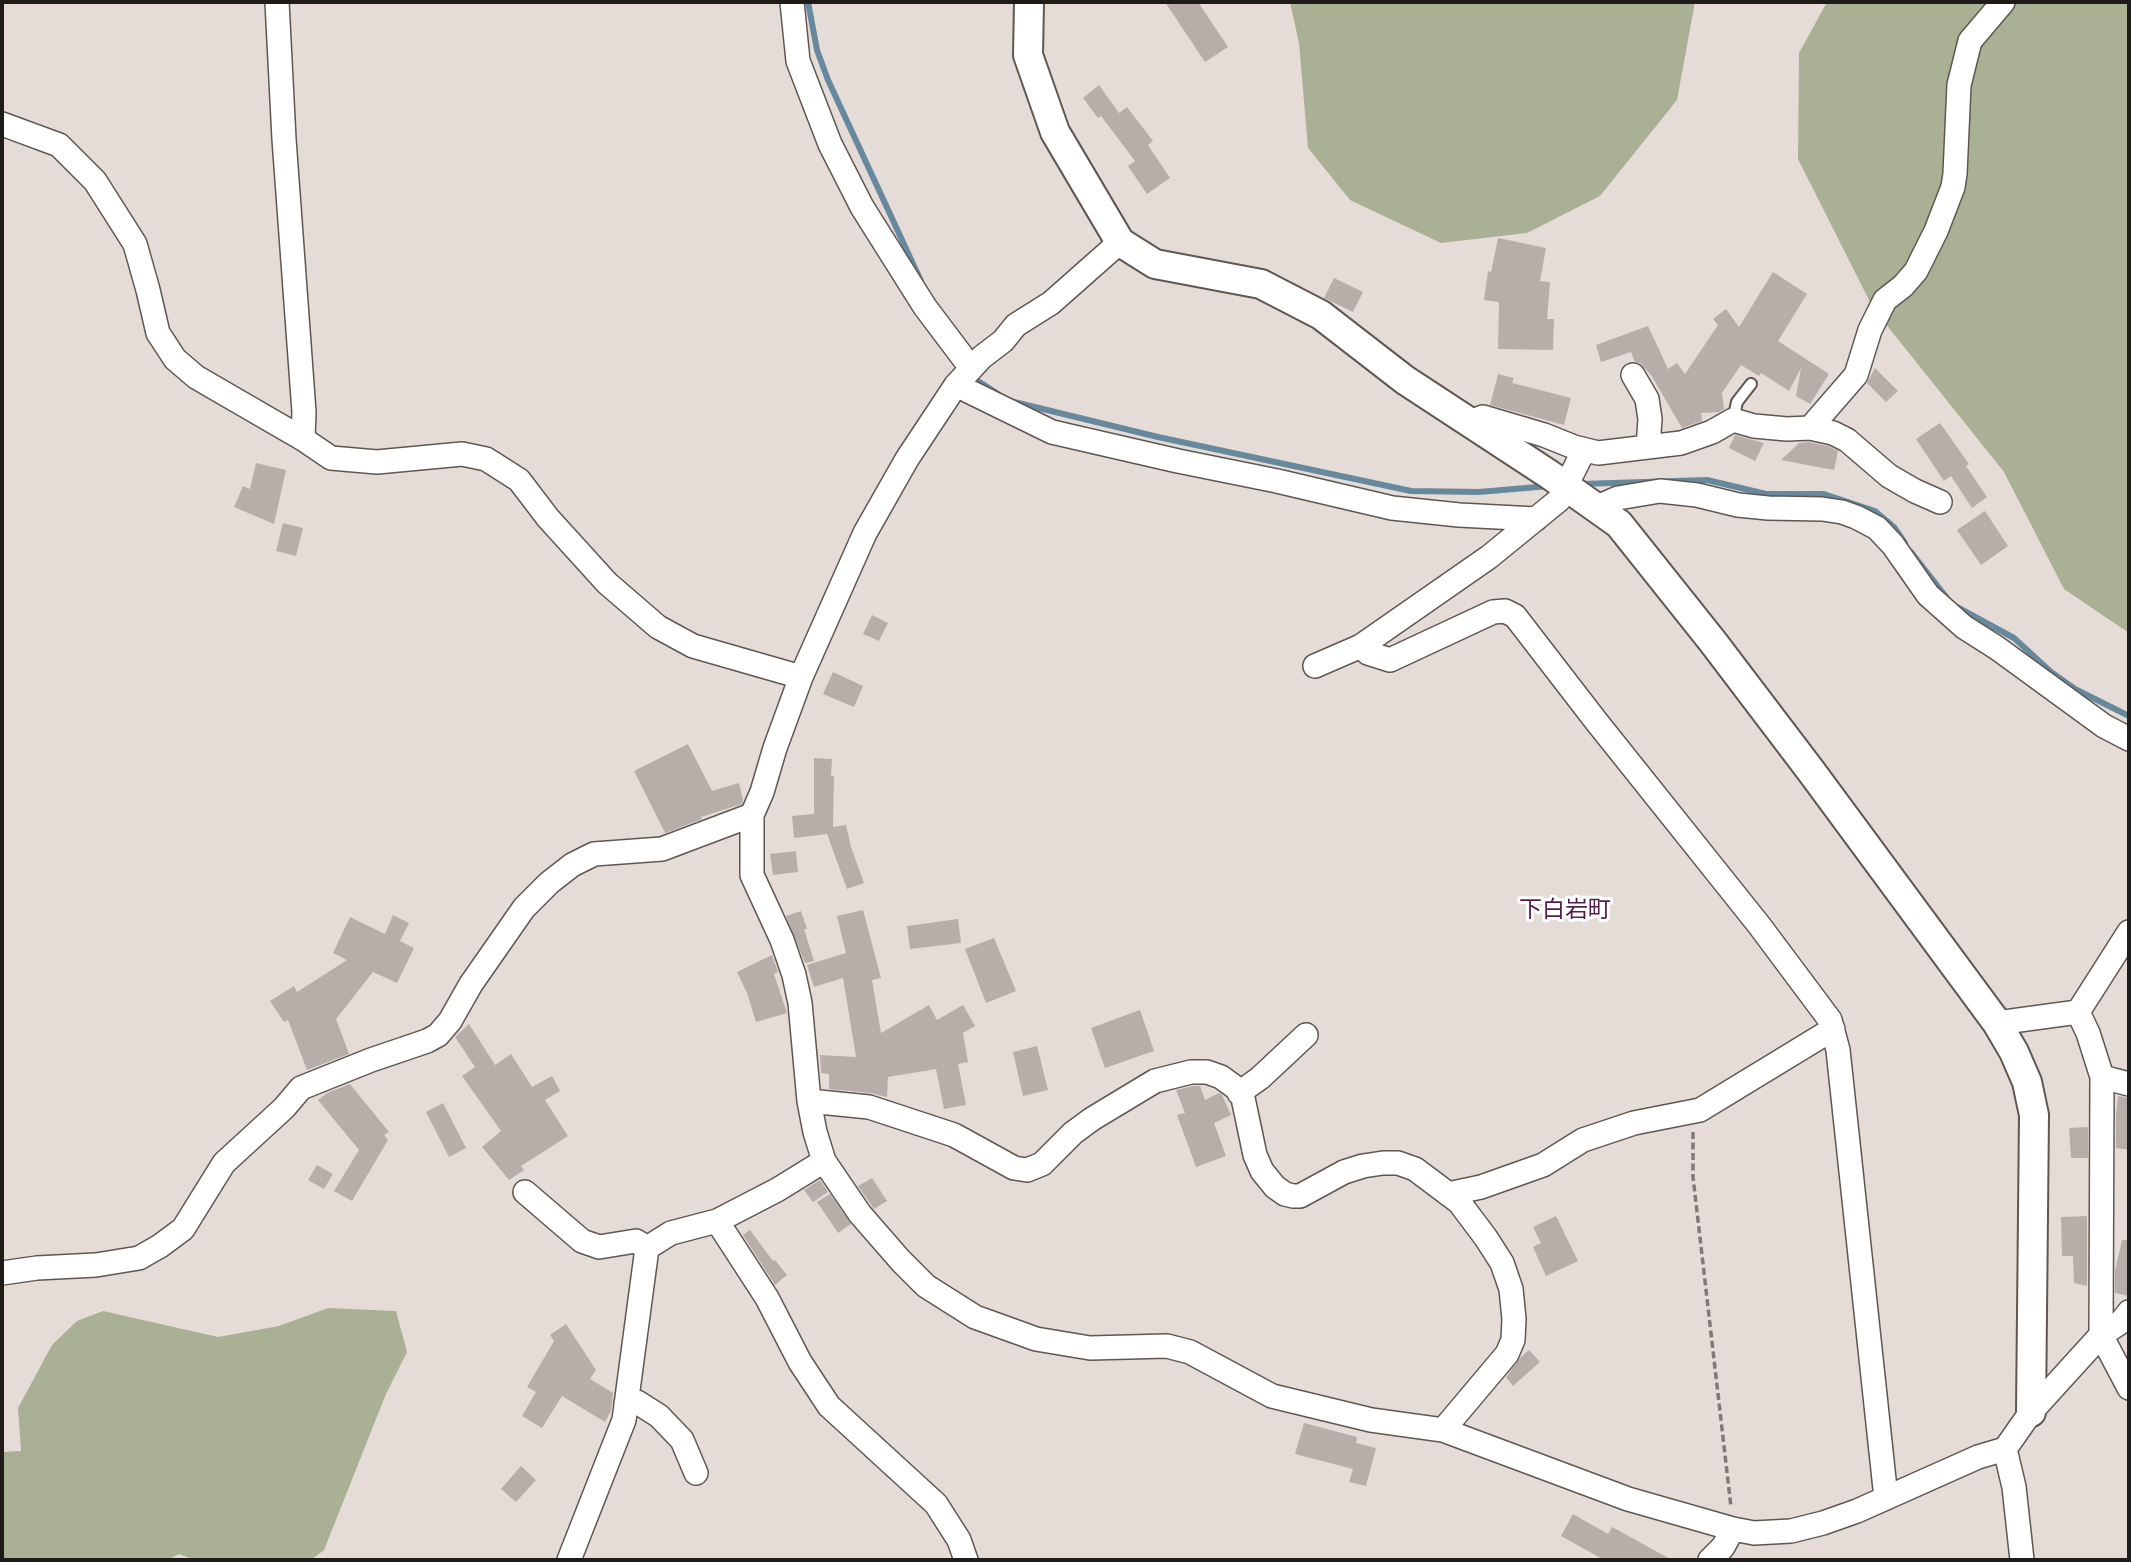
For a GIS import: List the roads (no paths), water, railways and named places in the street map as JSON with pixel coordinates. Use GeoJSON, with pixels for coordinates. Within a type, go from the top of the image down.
{"type":"FeatureCollection","features":[{"type":"Feature","properties":{"kind":"street"},"geometry":{"type":"LineString","coordinates":[[277,2],[304,412],[303,439]]}},
{"type":"Feature","properties":{"kind":"street"},"geometry":{"type":"LineString","coordinates":[[792,2],[798,61],[830,144],[862,207],[925,307],[964,376],[1052,432],[1392,508],[1536,519]]}},
{"type":"Feature","properties":{"kind":"street"},"geometry":{"type":"LineString","coordinates":[[1029,2],[1028,55],[1055,132],[1120,242],[1154,264],[1261,284],[1321,315],[1405,380],[1619,524],[1713,642],[1997,1023],[2027,1082],[2034,1115],[2031,1412]]}},
{"type":"Feature","properties":{"kind":"street"},"geometry":{"type":"LineString","coordinates":[[1811,428],[1856,375],[1870,330],[1885,300],[1916,271],[1936,231],[1955,174],[1959,85],[1969,41],[2003,2]]}},
{"type":"Feature","properties":{"kind":"street"},"geometry":{"type":"LineString","coordinates":[[2,124],[59,145],[95,181],[135,244],[158,333],[175,359],[196,377],[331,458],[377,463],[462,454],[486,458],[519,480],[548,518],[607,583],[658,626],[693,646],[801,677]]}},
{"type":"Feature","properties":{"kind":"street"},"geometry":{"type":"LineString","coordinates":[[1120,242],[1051,303],[1016,326],[1003,341],[982,357],[964,376],[907,459],[865,533],[801,677],[752,815],[752,875],[782,940],[794,975],[800,1003],[809,1101],[824,1161],[860,1214],[901,1261],[926,1286],[975,1317],[1036,1339],[1090,1348],[1167,1346],[1190,1352],[1272,1396],[1371,1420],[1443,1430],[1628,1499],[1733,1530],[1754,1533],[1791,1531],[1823,1523],[1857,1511],[1968,1461],[2005,1449],[2031,1412],[2101,1335],[2121,1322],[2129,1312]]}},
{"type":"Feature","properties":{"kind":"street"},"geometry":{"type":"LineString","coordinates":[[1633,375],[1647,399],[1650,419],[1648,446]]}},
{"type":"Feature","properties":{"kind":"street"},"geometry":{"type":"LineString","coordinates":[[1470,422],[1483,417],[1598,453],[1681,443],[1712,432],[1733,420],[1754,426],[1811,428],[1833,433],[1847,440],[1889,476],[1940,502]]}},
{"type":"Feature","properties":{"kind":"street"},"geometry":{"type":"LineString","coordinates":[[1315,666],[1362,646],[1489,557],[1559,500],[1584,450]]}},
{"type":"Feature","properties":{"kind":"street"},"geometry":{"type":"LineString","coordinates":[[1595,508],[1618,498],[1660,491],[1697,495],[1768,509],[1822,509],[1856,517],[1877,528],[1885,536],[1928,595],[1964,627],[2104,726],[2129,738]]}},
{"type":"Feature","properties":{"kind":"street"},"geometry":{"type":"LineString","coordinates":[[1362,646],[1368,653],[1390,660],[1493,612],[1506,611],[1516,616],[1759,925],[1830,1020],[1839,1050],[1886,1498]]}},
{"type":"Feature","properties":{"kind":"street"},"geometry":{"type":"LineString","coordinates":[[2,1273],[96,1265],[139,1258],[160,1246],[183,1229],[224,1163],[284,1108],[301,1088],[439,1035],[524,908],[572,865],[594,854],[662,849],[752,815]]}},
{"type":"Feature","properties":{"kind":"street"},"geometry":{"type":"LineString","coordinates":[[1997,1023],[2078,1012],[2129,932]]}},
{"type":"Feature","properties":{"kind":"street"},"geometry":{"type":"LineString","coordinates":[[2078,1012],[2088,1033],[2102,1077],[2101,1335],[2129,1388]]}},
{"type":"Feature","properties":{"kind":"street"},"geometry":{"type":"LineString","coordinates":[[1448,1194],[1481,1188],[1543,1165],[1583,1140],[1634,1123],[1700,1110],[1833,1029]]}},
{"type":"Feature","properties":{"kind":"street"},"geometry":{"type":"LineString","coordinates":[[1239,1093],[1260,1079],[1306,1035]]}},
{"type":"Feature","properties":{"kind":"street"},"geometry":{"type":"LineString","coordinates":[[809,1101],[869,1107],[954,1135],[1014,1168],[1027,1170],[1042,1164],[1092,1118],[1155,1080],[1191,1072],[1208,1072],[1221,1077],[1236,1088],[1246,1108],[1255,1155],[1262,1171],[1275,1188],[1285,1194],[1300,1195],[1344,1172],[1363,1166],[1398,1163],[1415,1169],[1459,1202],[1502,1263],[1511,1289],[1513,1340],[1507,1354],[1443,1430]]}},
{"type":"Feature","properties":{"kind":"street"},"geometry":{"type":"LineString","coordinates":[[2102,1077],[2129,1084]]}},
{"type":"Feature","properties":{"kind":"street"},"geometry":{"type":"LineString","coordinates":[[647,1248],[671,1233],[717,1221],[777,1190],[824,1161]]}},
{"type":"Feature","properties":{"kind":"street"},"geometry":{"type":"LineString","coordinates":[[526,1192],[582,1241],[599,1247],[636,1241],[647,1248]]}},
{"type":"Feature","properties":{"kind":"street"},"geometry":{"type":"LineString","coordinates":[[717,1221],[767,1298],[800,1362],[829,1406],[936,1504],[958,1540],[966,1560]]}},
{"type":"Feature","properties":{"kind":"street"},"geometry":{"type":"LineString","coordinates":[[569,1560],[624,1420],[647,1248]]}},
{"type":"Feature","properties":{"kind":"street"},"geometry":{"type":"LineString","coordinates":[[626,1403],[637,1402],[659,1416],[682,1440],[695,1473]]}},
{"type":"Feature","properties":{"kind":"street"},"geometry":{"type":"LineString","coordinates":[[2005,1449],[2014,1487],[2022,1560]]}},
{"type":"Feature","properties":{"kind":"street"},"geometry":{"type":"LineString","coordinates":[[1710,1560],[1723,1547],[1733,1530]]}},
{"type":"Feature","properties":{"kind":"lane"},"geometry":{"type":"LineString","coordinates":[[1733,420],[1737,402],[1751,384]]}},
{"type":"Feature","properties":{"kind":"waterway"},"geometry":{"type":"LineString","coordinates":[[808,2],[817,50],[828,80],[921,281]]}},
{"type":"Feature","properties":{"kind":"waterway"},"geometry":{"type":"LineString","coordinates":[[972,377],[998,394]]}},
{"type":"Feature","properties":{"kind":"waterway"},"geometry":{"type":"LineString","coordinates":[[1010,401],[1158,437],[1411,491],[1479,492],[1549,486]]}},
{"type":"Feature","properties":{"kind":"waterway"},"geometry":{"type":"LineString","coordinates":[[1581,484],[1707,480],[1766,494],[1824,494],[1875,511],[1894,527],[1905,543]]}},
{"type":"Feature","properties":{"kind":"waterway"},"geometry":{"type":"LineString","coordinates":[[1911,552],[1947,598]]}},
{"type":"Feature","properties":{"kind":"waterway"},"geometry":{"type":"LineString","coordinates":[[1955,606],[2014,638],[2051,672],[2075,689],[2129,716]]}},
{"type":"Feature","properties":{"kind":"district","name":"下白岩町"},"geometry":{"type":"Point","coordinates":[1565,911]}}]}
